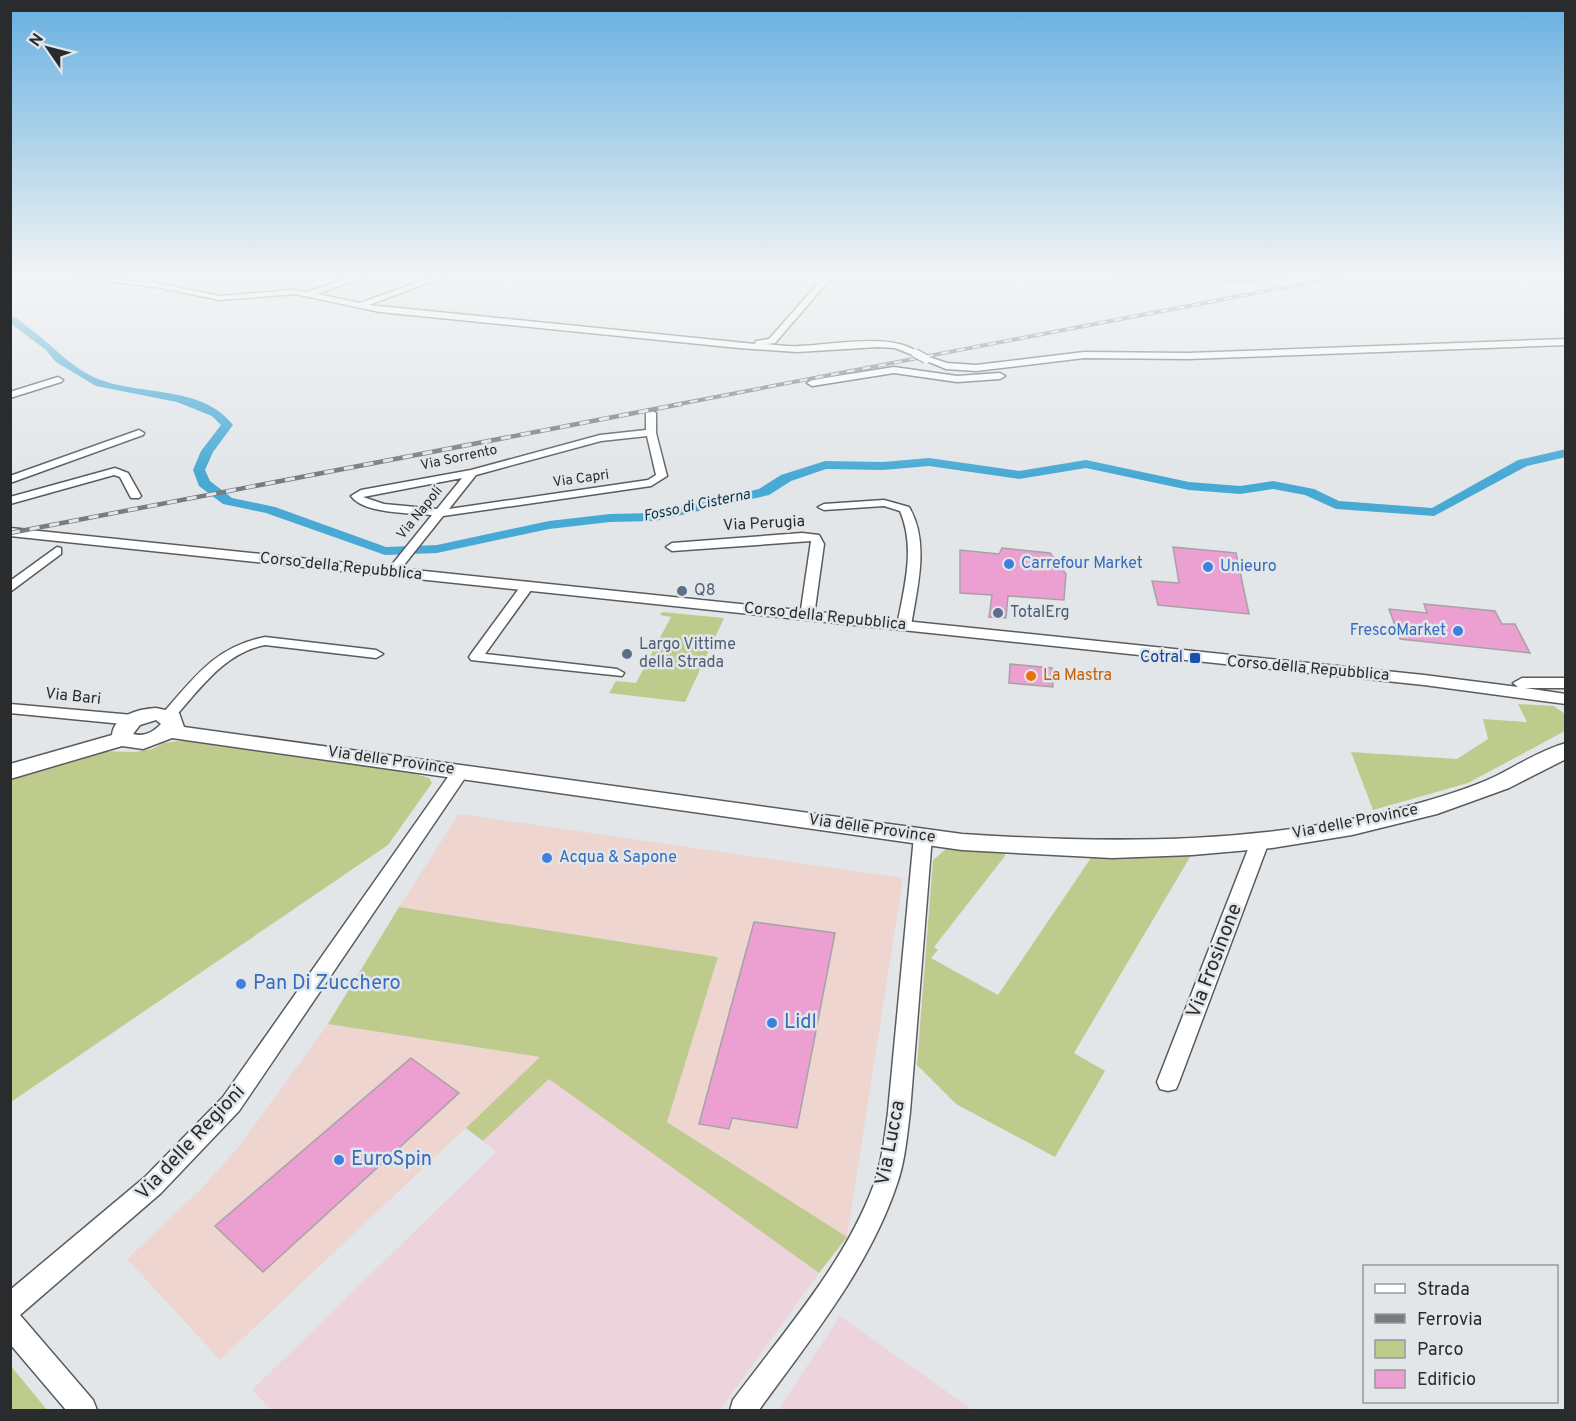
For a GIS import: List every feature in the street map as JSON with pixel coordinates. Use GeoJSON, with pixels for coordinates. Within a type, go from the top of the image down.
{"type":"FeatureCollection","features":[{"type":"Feature","properties":{"kind":"main road"},"geometry":{"type":"LineString","coordinates":[[10,772],[128,729],[142,742],[158,737],[169,722]]}},
{"type":"Feature","properties":{"kind":"main road","name":"Via delle Province"},"geometry":{"type":"LineString","coordinates":[[169,722],[180,733],[923,836],[988,844],[1077,847],[1181,845],[1261,839],[1353,826],[1409,813],[1511,778],[1566,750]]}},
{"type":"Feature","properties":{"kind":"street"},"geometry":{"type":"LineString","coordinates":[[720,343],[787,349],[881,344],[915,353],[946,366],[976,368],[1078,356],[1160,356]]}},
{"type":"Feature","properties":{"kind":"street"},"geometry":{"type":"LineString","coordinates":[[812,383],[894,370],[957,379],[979,379],[1076,361],[1528,343]]}},
{"type":"Feature","properties":{"kind":"street"},"geometry":{"type":"LineString","coordinates":[[10,395],[58,380]]}},
{"type":"Feature","properties":{"kind":"street","name":"Via Capri"},"geometry":{"type":"LineString","coordinates":[[439,513],[655,482],[662,474],[651,433],[651,413]]}},
{"type":"Feature","properties":{"kind":"street"},"geometry":{"type":"LineString","coordinates":[[10,480],[139,433]]}},
{"type":"Feature","properties":{"kind":"street","name":"Via Sorrento"},"geometry":{"type":"LineString","coordinates":[[439,513],[384,507],[361,501],[357,496],[361,493],[472,473],[600,438],[651,433]]}},
{"type":"Feature","properties":{"kind":"street"},"geometry":{"type":"LineString","coordinates":[[10,501],[115,471],[123,473],[135,496]]}},
{"type":"Feature","properties":{"kind":"street","name":"Via Napoli"},"geometry":{"type":"LineString","coordinates":[[392,572],[472,473]]}},
{"type":"Feature","properties":{"kind":"street"},"geometry":{"type":"LineString","coordinates":[[824,507],[884,503],[898,505],[907,512],[914,550],[904,626]]}},
{"type":"Feature","properties":{"kind":"street","name":"Corso della Repubblica"},"geometry":{"type":"LineString","coordinates":[[10,532],[1191,658],[1424,680],[1566,699]]}},
{"type":"Feature","properties":{"kind":"street","name":"Via Perugia"},"geometry":{"type":"LineString","coordinates":[[672,547],[802,537],[815,538],[819,542],[807,616]]}},
{"type":"Feature","properties":{"kind":"street"},"geometry":{"type":"LineString","coordinates":[[10,588],[57,551]]}},
{"type":"Feature","properties":{"kind":"street"},"geometry":{"type":"LineString","coordinates":[[528,586],[476,657],[617,674]]}},
{"type":"Feature","properties":{"kind":"street"},"geometry":{"type":"LineString","coordinates":[[169,722],[224,655],[248,644],[265,641],[376,654]]}},
{"type":"Feature","properties":{"kind":"street","name":"Corso della Repubblica"},"geometry":{"type":"LineString","coordinates":[[1424,680],[1566,683]]}},
{"type":"Feature","properties":{"kind":"street"},"geometry":{"type":"LineString","coordinates":[[1527,693],[1566,708]]}},
{"type":"Feature","properties":{"kind":"street","name":"Via Bari"},"geometry":{"type":"LineString","coordinates":[[10,708],[128,729]]}},
{"type":"Feature","properties":{"kind":"street","name":"Via delle Regioni"},"geometry":{"type":"LineString","coordinates":[[10,1307],[142,1196],[197,1143],[231,1104],[461,771]]}},
{"type":"Feature","properties":{"kind":"street","name":"Via Lucca"},"geometry":{"type":"LineString","coordinates":[[743,1410],[844,1265],[864,1233],[883,1191],[897,1134],[923,836]]}},
{"type":"Feature","properties":{"kind":"street","name":"Via Frosinone"},"geometry":{"type":"LineString","coordinates":[[1168,1082],[1261,839]]}},
{"type":"Feature","properties":{"kind":"street"},"geometry":{"type":"LineString","coordinates":[[10,1323],[83,1410]]}},
{"type":"Feature","properties":{"kind":"shaded area"},"geometry":{"type":"Polygon","coordinates":[[[459,814],[903,878],[847,1237],[667,1122],[718,957],[399,907],[459,814]]]}},
{"type":"Feature","properties":{"kind":"shaded area"},"geometry":{"type":"Polygon","coordinates":[[[328,1024],[541,1057],[220,1360],[127,1259],[203,1187],[240,1145],[328,1024]]]}},
{"type":"Feature","properties":{"kind":"shaded area"},"geometry":{"type":"Polygon","coordinates":[[[549,1079],[819,1273],[720,1410],[271,1410],[252,1390],[496,1152],[483,1141],[549,1079]]]}},
{"type":"Feature","properties":{"kind":"shaded area"},"geometry":{"type":"Polygon","coordinates":[[[840,1316],[973,1410],[778,1410],[840,1316]]]}},
{"type":"Feature","properties":{"kind":"green space"},"geometry":{"type":"Polygon","coordinates":[[[662,612],[724,618],[685,702],[609,693],[616,681],[636,683],[671,617],[660,615],[662,612]]]}},
{"type":"Feature","properties":{"kind":"green space"},"geometry":{"type":"Polygon","coordinates":[[[1518,704],[1554,706],[1565,714],[1565,731],[1468,783],[1373,810],[1351,752],[1457,759],[1488,739],[1483,719],[1527,722],[1518,704]]]}},
{"type":"Feature","properties":{"kind":"green space"},"geometry":{"type":"Polygon","coordinates":[[[187,740],[405,771],[429,778],[432,783],[388,845],[11,1102],[11,777],[100,751],[135,752],[152,749],[164,743],[187,740]]]}},
{"type":"Feature","properties":{"kind":"green space"},"geometry":{"type":"Polygon","coordinates":[[[946,849],[1005,852],[1005,856],[934,947],[938,950],[931,958],[998,995],[1093,855],[1193,852],[1074,1053],[1105,1071],[1055,1157],[956,1104],[917,1065],[933,860],[946,849]]]}},
{"type":"Feature","properties":{"kind":"green space"},"geometry":{"type":"Polygon","coordinates":[[[399,907],[718,957],[667,1122],[847,1237],[819,1273],[549,1079],[483,1141],[466,1128],[540,1057],[328,1024],[399,907]]]}},
{"type":"Feature","properties":{"kind":"green space"},"geometry":{"type":"Polygon","coordinates":[[[11,1366],[47,1410],[11,1410],[11,1366]]]}},
{"type":"Feature","properties":{"kind":"building","name":"Unieuro"},"geometry":{"type":"Polygon","coordinates":[[[1173,547],[1236,553],[1249,614],[1158,605],[1152,581],[1179,583],[1173,547]]]}},
{"type":"Feature","properties":{"kind":"building","name":"Carrefour Market"},"geometry":{"type":"Polygon","coordinates":[[[1002,548],[1050,553],[1066,574],[1064,600],[1008,596],[1006,618],[989,617],[992,595],[960,593],[960,550],[999,554],[1002,548]]]}},
{"type":"Feature","properties":{"kind":"building","name":"FrescoMarket"},"geometry":{"type":"Polygon","coordinates":[[[1424,604],[1495,611],[1502,624],[1515,624],[1530,653],[1400,639],[1389,609],[1427,613],[1424,604]]]}},
{"type":"Feature","properties":{"kind":"building","name":"La Mastra"},"geometry":{"type":"Polygon","coordinates":[[[1010,664],[1052,668],[1053,687],[1009,683],[1010,664]]]}},
{"type":"Feature","properties":{"kind":"building","name":"Lidl"},"geometry":{"type":"Polygon","coordinates":[[[754,922],[835,933],[797,1128],[732,1118],[729,1129],[699,1124],[754,922]]]}},
{"type":"Feature","properties":{"kind":"building","name":"EuroSpin"},"geometry":{"type":"Polygon","coordinates":[[[411,1058],[459,1093],[263,1272],[215,1226],[411,1058]]]}},
{"type":"Feature","properties":{"kind":"waterway","name":"Fosso di Cisterna"},"geometry":{"type":"LineString","coordinates":[[43,343],[60,360],[100,384],[180,399],[216,413],[227,425],[207,451],[199,470],[204,483],[228,501],[270,510],[385,551],[437,549],[549,525],[610,518],[655,517],[764,492],[786,478],[825,465],[883,466],[929,462],[1019,475],[1086,464],[1189,486],[1240,490],[1273,485],[1309,492],[1336,505],[1434,512],[1523,463],[1566,453]]}},
{"type":"Feature","properties":{"kind":"railway"},"geometry":{"type":"LineString","coordinates":[[674,405],[994,343]]}},
{"type":"Feature","properties":{"kind":"railway"},"geometry":{"type":"LineString","coordinates":[[10,533],[681,404]]}},
{"type":"Feature","properties":{"kind":"place","name":"Carrefour Market"},"geometry":{"type":"Point","coordinates":[1009,564]}},
{"type":"Feature","properties":{"kind":"place","name":"Unieuro"},"geometry":{"type":"Point","coordinates":[1208,567]}},
{"type":"Feature","properties":{"kind":"place","name":"Q8"},"geometry":{"type":"Point","coordinates":[682,591]}},
{"type":"Feature","properties":{"kind":"place","name":"TotalErg"},"geometry":{"type":"Point","coordinates":[998,613]}},
{"type":"Feature","properties":{"kind":"place","name":"FrescoMarket"},"geometry":{"type":"Point","coordinates":[1458,631]}},
{"type":"Feature","properties":{"kind":"place","name":"Largo Vittime della Strada"},"geometry":{"type":"Point","coordinates":[627,654]}},
{"type":"Feature","properties":{"kind":"place","name":"Cotral"},"geometry":{"type":"Point","coordinates":[1195,658]}},
{"type":"Feature","properties":{"kind":"place","name":"La Mastra"},"geometry":{"type":"Point","coordinates":[1031,676]}},
{"type":"Feature","properties":{"kind":"place","name":"Acqua & Sapone"},"geometry":{"type":"Point","coordinates":[547,858]}},
{"type":"Feature","properties":{"kind":"place","name":"Pan Di Zucchero"},"geometry":{"type":"Point","coordinates":[241,984]}},
{"type":"Feature","properties":{"kind":"place","name":"Lidl"},"geometry":{"type":"Point","coordinates":[772,1023]}},
{"type":"Feature","properties":{"kind":"place","name":"EuroSpin"},"geometry":{"type":"Point","coordinates":[339,1160]}}]}
